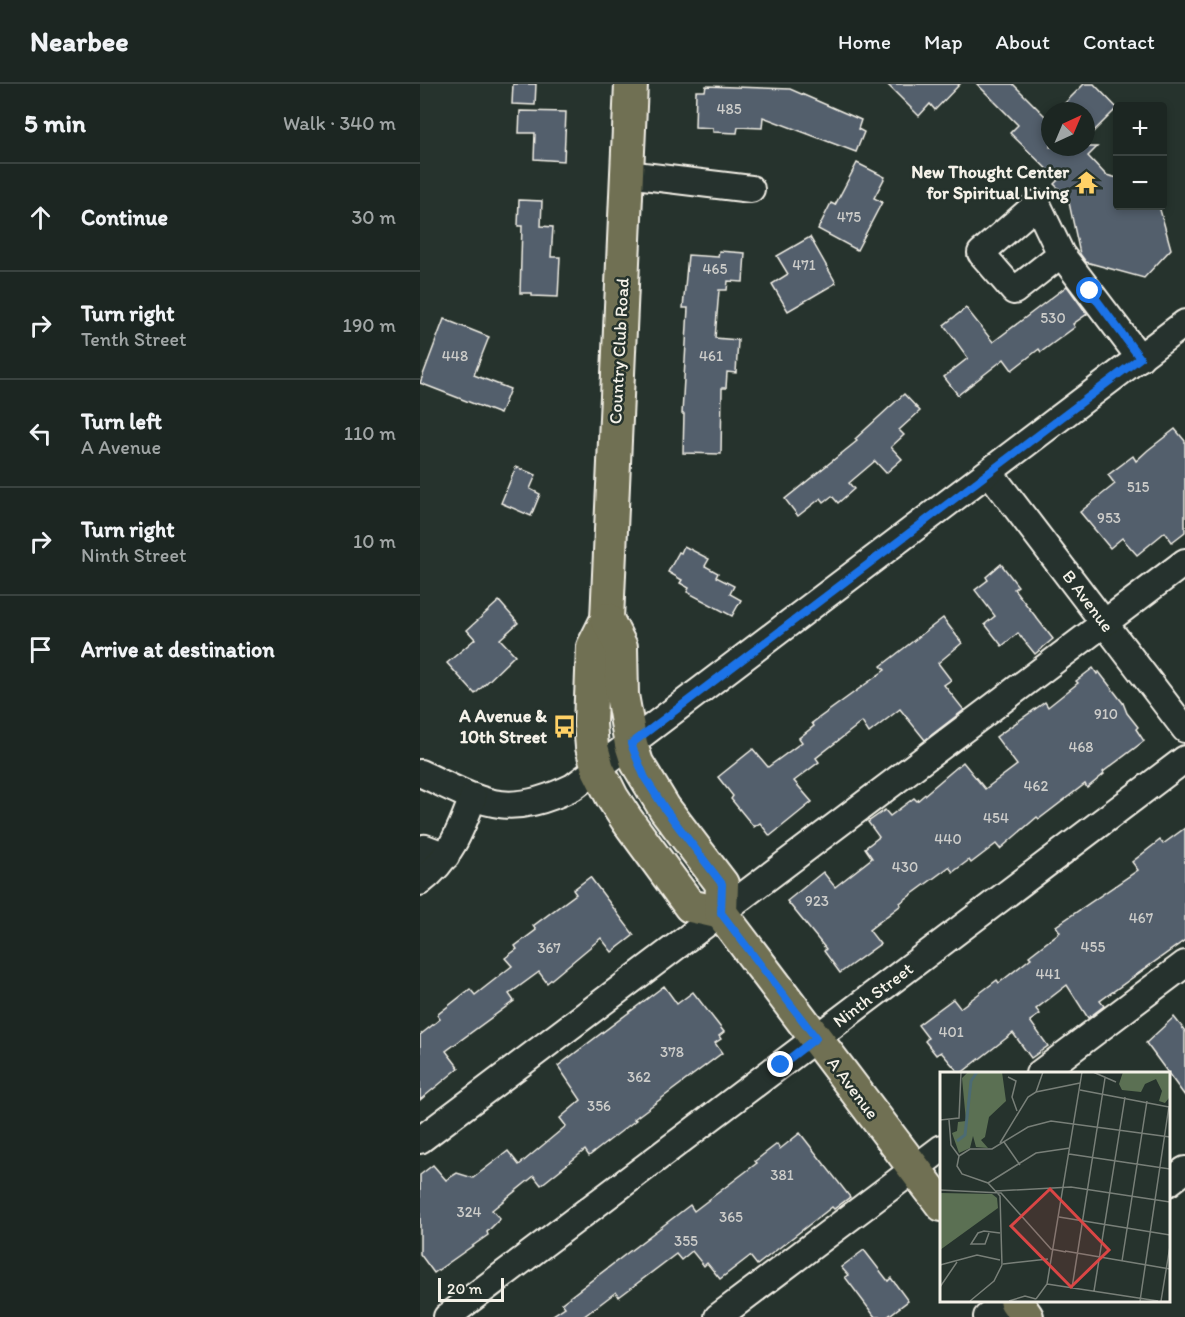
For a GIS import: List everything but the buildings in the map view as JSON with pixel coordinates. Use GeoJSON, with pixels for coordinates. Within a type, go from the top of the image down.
{"type":"FeatureCollection","features":[{"type":"Feature","properties":{"kind":"main road","name":"Country Club Road"},"geometry":{"type":"LineString","coordinates":[[598,769],[592,747],[590,724],[593,647],[607,619],[631,84]]}},
{"type":"Feature","properties":{"kind":"main road","name":"Country Club Road"},"geometry":{"type":"LineString","coordinates":[[607,619],[621,647],[622,695],[631,744]]}},
{"type":"Feature","properties":{"kind":"main road"},"geometry":{"type":"LineString","coordinates":[[598,769],[622,812],[690,906],[721,913],[722,884],[665,809],[641,771],[631,744]]}},
{"type":"Feature","properties":{"kind":"main road","name":"A Avenue"},"geometry":{"type":"LineString","coordinates":[[721,913],[940,1202]]}},
{"type":"Feature","properties":{"kind":"main road"},"geometry":{"type":"LineString","coordinates":[[1016,1302],[1027,1317]]}},
{"type":"Feature","properties":{"kind":"street"},"geometry":{"type":"LineString","coordinates":[[627,174],[751,189]]}},
{"type":"Feature","properties":{"kind":"street"},"geometry":{"type":"LineString","coordinates":[[1061,254],[1014,291],[981,253],[1037,204],[1061,254],[1140,358]]}},
{"type":"Feature","properties":{"kind":"street"},"geometry":{"type":"LineString","coordinates":[[420,773],[484,802],[499,805],[530,804],[554,797],[573,787],[1185,323]]}},
{"type":"Feature","properties":{"kind":"street","name":"B Avenue"},"geometry":{"type":"LineString","coordinates":[[990,473],[1185,729]]}},
{"type":"Feature","properties":{"kind":"street"},"geometry":{"type":"LineString","coordinates":[[420,1140],[1185,562]]}},
{"type":"Feature","properties":{"kind":"street","name":"Ninth Street"},"geometry":{"type":"LineString","coordinates":[[447,1317],[1185,759]]}},
{"type":"Feature","properties":{"kind":"street"},"geometry":{"type":"LineString","coordinates":[[420,882],[432,873],[446,856],[459,835],[473,797]]}},
{"type":"Feature","properties":{"kind":"street"},"geometry":{"type":"LineString","coordinates":[[420,853],[425,848],[446,856]]}},
{"type":"Feature","properties":{"kind":"street"},"geometry":{"type":"LineString","coordinates":[[1042,1072],[1185,964]]}},
{"type":"Feature","properties":{"kind":"street"},"geometry":{"type":"LineString","coordinates":[[718,1317],[940,1149]]}},
{"type":"Feature","properties":{"kind":"street"},"geometry":{"type":"LineString","coordinates":[[1170,1181],[1185,1170]]}},
{"type":"Feature","properties":{"kind":"street"},"geometry":{"type":"LineString","coordinates":[[987,1317],[1006,1302]]}},
{"type":"Feature","properties":{"kind":"place","name":"New Thought Center for Spiritual Living"},"geometry":{"type":"Point","coordinates":[1087,182]}},
{"type":"Feature","properties":{"kind":"place","name":"A Avenue & 10th Street"},"geometry":{"type":"Point","coordinates":[565,726]}},
{"type":"Feature","properties":{"kind":"route"},"geometry":{"type":"LineString","coordinates":[[781,1065],[816,1038],[721,913],[722,884],[665,809],[637,763],[631,744],[1140,358],[1090,291]]}}]}
